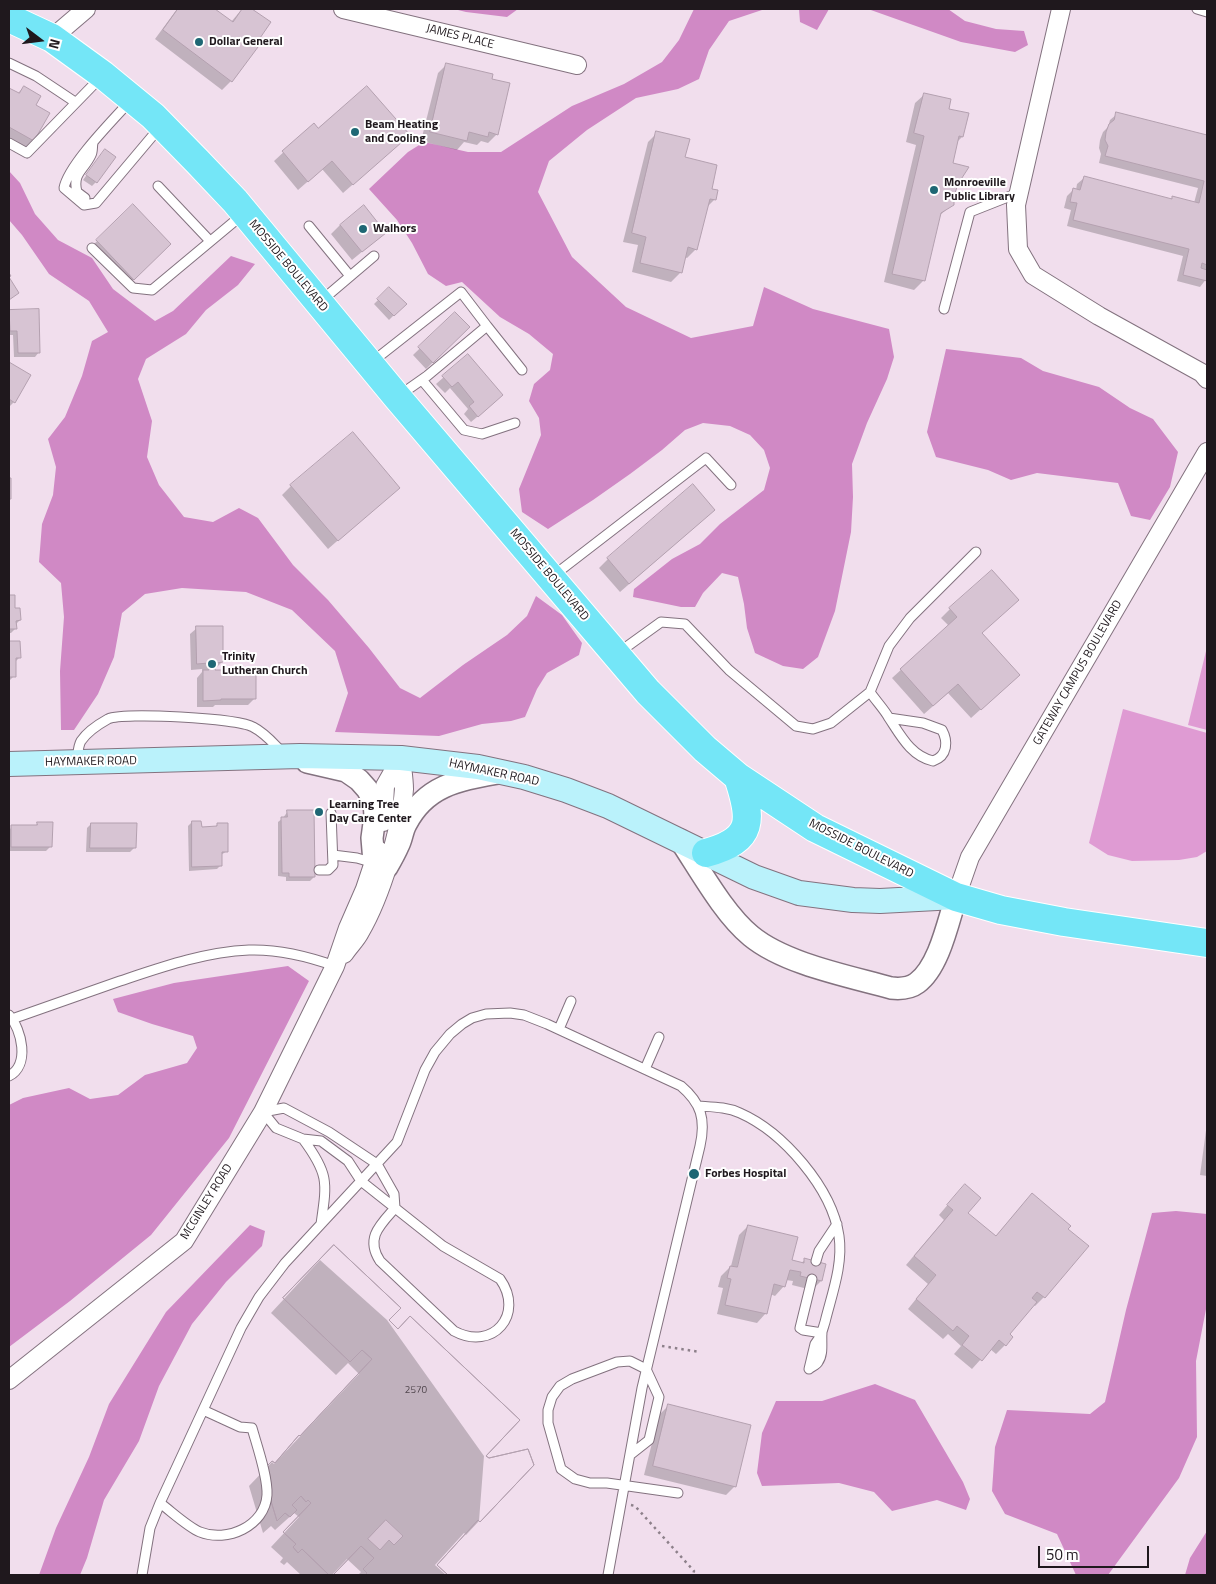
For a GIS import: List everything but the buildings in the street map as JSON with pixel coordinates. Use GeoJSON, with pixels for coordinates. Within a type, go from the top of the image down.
{"type":"FeatureCollection","features":[{"type":"Feature","properties":{"kind":"main road","name":"MOSSIDE BOULEVARD"},"geometry":{"type":"LineString","coordinates":[[9,18],[52,38],[133,98],[198,161],[648,692],[705,749],[738,777],[815,828],[956,897],[1001,910],[1037,917],[1207,943]]}},
{"type":"Feature","properties":{"kind":"main road","name":"HAYMAKER ROAD"},"geometry":{"type":"LineString","coordinates":[[9,764],[285,756],[401,758],[478,767],[566,790],[680,840],[754,877],[799,892],[844,899],[880,901],[956,897]]}},
{"type":"Feature","properties":{"kind":"main road"},"geometry":{"type":"LineString","coordinates":[[706,853],[730,845],[740,837],[744,829],[747,818],[747,803],[738,777]]}},
{"type":"Feature","properties":{"kind":"street"},"geometry":{"type":"LineString","coordinates":[[52,38],[86,9]]}},
{"type":"Feature","properties":{"kind":"street","name":"JAMES PLACE"},"geometry":{"type":"LineString","coordinates":[[342,9],[578,65]]}},
{"type":"Feature","properties":{"kind":"street"},"geometry":{"type":"LineString","coordinates":[[1061,9],[1018,193],[1016,205],[1018,249],[1033,276],[1099,316],[1202,373],[1207,379]]}},
{"type":"Feature","properties":{"kind":"street","name":"GATEWAY CAMPUS BOULEVARD"},"geometry":{"type":"LineString","coordinates":[[956,897],[970,857],[1207,452]]}},
{"type":"Feature","properties":{"kind":"street"},"geometry":{"type":"LineString","coordinates":[[285,756],[346,772],[359,780],[368,789],[374,801],[375,816],[372,838],[380,865],[399,845],[404,827],[412,813],[432,793],[461,780],[501,772]]}},
{"type":"Feature","properties":{"kind":"street","name":"MCGINLEY ROAD"},"geometry":{"type":"LineString","coordinates":[[9,1380],[184,1241],[263,1112],[335,966],[348,928],[366,889],[380,865],[385,786],[401,758]]}},
{"type":"Feature","properties":{"kind":"street"},"geometry":{"type":"LineString","coordinates":[[680,840],[726,909],[750,936],[773,950],[801,962],[891,988],[904,989],[916,984],[932,966],[956,897]]}},
{"type":"Feature","properties":{"kind":"lane"},"geometry":{"type":"LineString","coordinates":[[1197,9],[1207,12]]}},
{"type":"Feature","properties":{"kind":"lane"},"geometry":{"type":"LineString","coordinates":[[9,63],[36,76],[75,102]]}},
{"type":"Feature","properties":{"kind":"lane"},"geometry":{"type":"LineString","coordinates":[[9,143],[27,153],[102,75]]}},
{"type":"Feature","properties":{"kind":"lane"},"geometry":{"type":"LineString","coordinates":[[133,98],[93,143],[65,180],[64,188],[84,204],[96,203],[162,125]]}},
{"type":"Feature","properties":{"kind":"lane"},"geometry":{"type":"LineString","coordinates":[[158,186],[210,241]]}},
{"type":"Feature","properties":{"kind":"lane"},"geometry":{"type":"LineString","coordinates":[[944,309],[970,212],[1018,193]]}},
{"type":"Feature","properties":{"kind":"lane"},"geometry":{"type":"LineString","coordinates":[[92,248],[133,288],[152,290],[244,213]]}},
{"type":"Feature","properties":{"kind":"lane"},"geometry":{"type":"LineString","coordinates":[[309,226],[350,276]]}},
{"type":"Feature","properties":{"kind":"lane"},"geometry":{"type":"LineString","coordinates":[[319,303],[374,256]]}},
{"type":"Feature","properties":{"kind":"lane"},"geometry":{"type":"LineString","coordinates":[[370,364],[461,292],[522,370]]}},
{"type":"Feature","properties":{"kind":"lane"},"geometry":{"type":"LineString","coordinates":[[397,397],[422,380],[487,326]]}},
{"type":"Feature","properties":{"kind":"lane"},"geometry":{"type":"LineString","coordinates":[[422,380],[464,430],[482,434],[515,423]]}},
{"type":"Feature","properties":{"kind":"lane"},"geometry":{"type":"LineString","coordinates":[[551,578],[706,458],[731,485]]}},
{"type":"Feature","properties":{"kind":"lane"},"geometry":{"type":"LineString","coordinates":[[616,654],[661,622],[685,624],[729,670],[796,726],[813,729],[831,723],[870,692],[889,646],[905,625],[976,552]]}},
{"type":"Feature","properties":{"kind":"lane"},"geometry":{"type":"LineString","coordinates":[[870,692],[890,718],[901,738],[918,756],[934,762],[940,759],[946,749],[946,738],[942,730],[923,723],[890,718]]}},
{"type":"Feature","properties":{"kind":"lane"},"geometry":{"type":"LineString","coordinates":[[77,762],[80,742],[92,730],[110,718],[140,716],[230,720],[252,726],[269,738],[285,756]]}},
{"type":"Feature","properties":{"kind":"lane"},"geometry":{"type":"LineString","coordinates":[[319,870],[328,870],[333,865],[331,813]]}},
{"type":"Feature","properties":{"kind":"lane"},"geometry":{"type":"LineString","coordinates":[[333,855],[357,858],[380,865]]}},
{"type":"Feature","properties":{"kind":"lane"},"geometry":{"type":"LineString","coordinates":[[9,1076],[16,1070],[22,1058],[17,1029],[10,1017],[169,965],[210,955],[249,950],[282,952],[309,956],[335,966]]}},
{"type":"Feature","properties":{"kind":"lane"},"geometry":{"type":"LineString","coordinates":[[559,1029],[571,1001]]}},
{"type":"Feature","properties":{"kind":"lane"},"geometry":{"type":"LineString","coordinates":[[142,1575],[150,1528],[160,1503],[241,1328],[259,1297],[285,1263],[397,1142],[425,1070],[450,1034],[462,1024],[484,1014],[510,1012],[524,1015],[559,1029],[681,1086],[692,1095],[699,1106],[703,1133],[646,1369],[623,1485],[608,1575]]}},
{"type":"Feature","properties":{"kind":"lane"},"geometry":{"type":"LineString","coordinates":[[645,1069],[659,1037]]}},
{"type":"Feature","properties":{"kind":"lane"},"geometry":{"type":"LineString","coordinates":[[699,1106],[721,1107],[739,1112],[761,1125],[780,1140],[803,1164],[828,1201],[839,1236],[840,1255],[837,1275],[822,1333],[800,1328],[812,1279]]}},
{"type":"Feature","properties":{"kind":"lane"},"geometry":{"type":"LineString","coordinates":[[263,1112],[276,1128],[303,1139],[321,1141],[348,1161],[361,1180],[395,1208],[443,1246],[500,1279],[509,1298],[509,1310],[505,1321],[498,1330],[488,1336],[476,1338],[464,1336],[454,1331],[380,1261],[374,1247],[375,1233],[395,1208],[394,1194],[376,1164],[329,1132],[284,1108],[263,1112]]}},
{"type":"Feature","properties":{"kind":"lane"},"geometry":{"type":"LineString","coordinates":[[303,1139],[318,1158],[325,1176],[326,1192],[321,1224]]}},
{"type":"Feature","properties":{"kind":"lane"},"geometry":{"type":"LineString","coordinates":[[816,1261],[819,1252],[836,1224]]}},
{"type":"Feature","properties":{"kind":"lane"},"geometry":{"type":"LineString","coordinates":[[630,1455],[649,1440],[659,1397],[646,1369],[630,1361],[617,1362],[572,1379],[560,1386],[552,1397],[548,1410],[548,1423],[561,1469],[575,1478],[590,1483],[606,1483],[678,1493]]}},
{"type":"Feature","properties":{"kind":"lane"},"geometry":{"type":"LineString","coordinates":[[160,1503],[199,1532],[219,1536],[234,1534],[247,1528],[262,1510],[267,1497],[267,1485],[252,1428],[240,1427],[203,1410]]}},
{"type":"Feature","properties":{"kind":"path"},"geometry":{"type":"LineString","coordinates":[[653,1344],[700,1352]]}},
{"type":"Feature","properties":{"kind":"path"},"geometry":{"type":"LineString","coordinates":[[635,1506],[694,1571],[693,1575]]}},
{"type":"Feature","properties":{"kind":"shaded area"},"geometry":{"type":"Polygon","coordinates":[[[454,9],[518,9],[507,17],[454,9]]]}},
{"type":"Feature","properties":{"kind":"shaded area"},"geometry":{"type":"Polygon","coordinates":[[[694,9],[765,9],[729,21],[709,50],[699,79],[678,89],[636,98],[587,130],[549,161],[538,192],[572,257],[626,307],[691,338],[753,326],[764,287],[813,309],[889,329],[894,357],[887,379],[867,423],[852,464],[851,532],[835,611],[818,657],[803,669],[783,666],[755,653],[747,628],[738,577],[722,573],[703,593],[695,607],[681,607],[633,597],[634,589],[672,559],[700,544],[720,524],[764,490],[770,468],[764,450],[750,435],[730,426],[703,423],[685,430],[630,474],[548,529],[522,512],[519,489],[541,435],[539,418],[529,401],[534,384],[550,370],[553,354],[529,334],[500,317],[462,282],[446,286],[428,274],[412,243],[397,220],[369,189],[408,152],[424,142],[468,152],[501,152],[572,106],[624,84],[662,62],[679,40],[694,9]]]}},
{"type":"Feature","properties":{"kind":"shaded area"},"geometry":{"type":"Polygon","coordinates":[[[799,9],[829,9],[817,30],[800,22],[799,9]]]}},
{"type":"Feature","properties":{"kind":"shaded area"},"geometry":{"type":"Polygon","coordinates":[[[868,9],[948,9],[965,21],[996,29],[1024,31],[1028,45],[1015,52],[961,42],[868,9]]]}},
{"type":"Feature","properties":{"kind":"shaded area"},"geometry":{"type":"Polygon","coordinates":[[[9,171],[20,183],[35,214],[58,240],[92,258],[113,289],[155,321],[173,311],[231,256],[255,264],[238,285],[206,310],[186,334],[146,359],[138,379],[152,421],[147,457],[159,485],[184,517],[213,522],[239,508],[258,518],[293,565],[328,600],[400,688],[420,698],[463,665],[507,635],[527,616],[536,596],[562,615],[582,643],[579,655],[547,673],[537,689],[525,717],[511,721],[482,724],[439,736],[335,732],[348,693],[335,651],[292,610],[246,592],[182,588],[145,594],[122,613],[114,657],[98,694],[74,730],[61,730],[60,671],[64,617],[61,583],[39,562],[42,524],[53,495],[56,467],[48,439],[65,417],[82,376],[92,341],[108,332],[89,301],[49,274],[22,235],[9,220],[9,171]]]}},
{"type":"Feature","properties":{"kind":"shaded area"},"geometry":{"type":"Polygon","coordinates":[[[946,349],[1021,358],[1043,371],[1099,387],[1130,408],[1153,419],[1178,452],[1170,487],[1150,520],[1131,516],[1118,483],[1037,473],[1011,480],[988,470],[936,457],[927,432],[946,349]]]}},
{"type":"Feature","properties":{"kind":"shaded area"},"geometry":{"type":"Polygon","coordinates":[[[1207,647],[1207,730],[1188,725],[1207,647]]]}},
{"type":"Feature","properties":{"kind":"shaded area"},"geometry":{"type":"Polygon","coordinates":[[[1123,709],[1207,733],[1207,851],[1197,857],[1179,860],[1132,861],[1108,855],[1089,843],[1123,709]]]}},
{"type":"Feature","properties":{"kind":"shaded area"},"geometry":{"type":"Polygon","coordinates":[[[288,966],[309,981],[229,1138],[151,1235],[70,1301],[9,1347],[9,1105],[23,1098],[69,1088],[90,1099],[118,1095],[145,1075],[187,1063],[197,1048],[193,1036],[118,1012],[113,999],[174,983],[288,966]]]}},
{"type":"Feature","properties":{"kind":"shaded area"},"geometry":{"type":"Polygon","coordinates":[[[1176,1211],[1207,1214],[1207,1304],[1196,1361],[1197,1437],[1179,1478],[1108,1575],[1076,1575],[1057,1534],[1005,1514],[992,1491],[995,1447],[1007,1410],[1090,1414],[1105,1402],[1126,1310],[1152,1213],[1176,1211]]]}},
{"type":"Feature","properties":{"kind":"shaded area"},"geometry":{"type":"Polygon","coordinates":[[[250,1225],[265,1231],[262,1246],[226,1282],[192,1324],[159,1386],[139,1441],[104,1500],[80,1575],[39,1575],[56,1528],[89,1457],[109,1404],[166,1312],[250,1225]]]}},
{"type":"Feature","properties":{"kind":"shaded area"},"geometry":{"type":"Polygon","coordinates":[[[875,1384],[915,1400],[963,1482],[970,1499],[966,1510],[937,1500],[892,1511],[874,1492],[839,1483],[762,1486],[757,1473],[762,1433],[776,1401],[822,1401],[875,1384]]]}},
{"type":"Feature","properties":{"kind":"shaded area"},"geometry":{"type":"Polygon","coordinates":[[[1207,1531],[1207,1575],[1185,1575],[1190,1558],[1207,1531]]]}},
{"type":"Feature","properties":{"kind":"place","name":"Dollar General"},"geometry":{"type":"Point","coordinates":[199,42]}},
{"type":"Feature","properties":{"kind":"place","name":"Beam Heating and Cooling"},"geometry":{"type":"Point","coordinates":[355,132]}},
{"type":"Feature","properties":{"kind":"place","name":"Monroeville Public Library"},"geometry":{"type":"Point","coordinates":[934,190]}},
{"type":"Feature","properties":{"kind":"place","name":"Walhors"},"geometry":{"type":"Point","coordinates":[363,229]}},
{"type":"Feature","properties":{"kind":"place","name":"Trinity Lutheran Church"},"geometry":{"type":"Point","coordinates":[212,664]}},
{"type":"Feature","properties":{"kind":"place","name":"Learning Tree Day Care Center"},"geometry":{"type":"Point","coordinates":[319,812]}},
{"type":"Feature","properties":{"kind":"place","name":"Forbes Hospital"},"geometry":{"type":"Point","coordinates":[694,1174]}}]}
